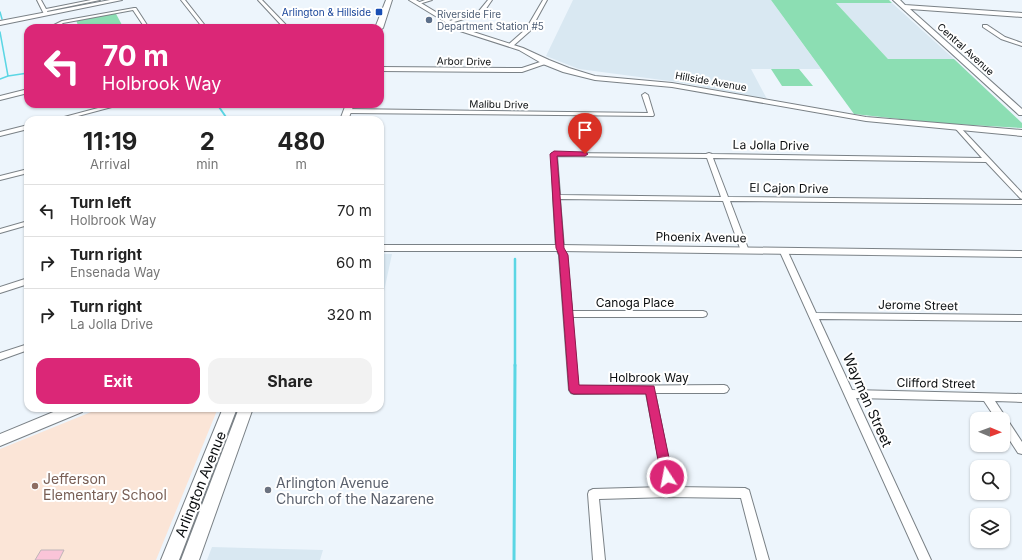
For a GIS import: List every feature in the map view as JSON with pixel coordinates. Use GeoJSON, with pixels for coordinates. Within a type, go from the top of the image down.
{"type":"FeatureCollection","features":[{"type":"Feature","properties":{"kind":"main road"},"geometry":{"type":"LineString","coordinates":[[381,24],[390,0]]}},
{"type":"Feature","properties":{"kind":"main road","name":"Arlington Avenue"},"geometry":{"type":"LineString","coordinates":[[170,560],[228,412]]}},
{"type":"Feature","properties":{"kind":"main road","name":"Arlington Avenue"},"geometry":{"type":"LineString","coordinates":[[190,560],[245,412]]}},
{"type":"Feature","properties":{"kind":"street"},"geometry":{"type":"LineString","coordinates":[[40,0],[45,12]]}},
{"type":"Feature","properties":{"kind":"street"},"geometry":{"type":"LineString","coordinates":[[0,23],[45,12],[119,0]]}},
{"type":"Feature","properties":{"kind":"street"},"geometry":{"type":"LineString","coordinates":[[183,0],[202,24]]}},
{"type":"Feature","properties":{"kind":"street"},"geometry":{"type":"LineString","coordinates":[[260,0],[283,24]]}},
{"type":"Feature","properties":{"kind":"street","name":"Hillside Avenue"},"geometry":{"type":"LineString","coordinates":[[412,0],[469,32],[511,45],[566,70],[599,78],[672,85],[855,118],[1022,133]]}},
{"type":"Feature","properties":{"kind":"street"},"geometry":{"type":"LineString","coordinates":[[419,3],[430,0]]}},
{"type":"Feature","properties":{"kind":"street"},"geometry":{"type":"LineString","coordinates":[[449,22],[481,12],[490,0]]}},
{"type":"Feature","properties":{"kind":"street"},"geometry":{"type":"LineString","coordinates":[[511,45],[528,30],[545,0]]}},
{"type":"Feature","properties":{"kind":"street","name":"Central Avenue"},"geometry":{"type":"LineString","coordinates":[[896,0],[1022,113]]}},
{"type":"Feature","properties":{"kind":"street"},"geometry":{"type":"LineString","coordinates":[[45,12],[94,3]]}},
{"type":"Feature","properties":{"kind":"street"},"geometry":{"type":"LineString","coordinates":[[94,3],[99,14]]}},
{"type":"Feature","properties":{"kind":"street"},"geometry":{"type":"LineString","coordinates":[[92,16],[94,3]]}},
{"type":"Feature","properties":{"kind":"street"},"geometry":{"type":"LineString","coordinates":[[904,7],[1022,15]]}},
{"type":"Feature","properties":{"kind":"street"},"geometry":{"type":"LineString","coordinates":[[65,24],[99,14],[132,8],[144,24]]}},
{"type":"Feature","properties":{"kind":"street"},"geometry":{"type":"LineString","coordinates":[[985,26],[1004,38],[1022,45]]}},
{"type":"Feature","properties":{"kind":"street","name":"Arbor Drive"},"geometry":{"type":"LineString","coordinates":[[384,69],[522,70],[546,62]]}},
{"type":"Feature","properties":{"kind":"street"},"geometry":{"type":"LineString","coordinates":[[0,98],[24,92]]}},
{"type":"Feature","properties":{"kind":"street","name":"Malibu Drive"},"geometry":{"type":"LineString","coordinates":[[347,112],[651,116],[645,95]]}},
{"type":"Feature","properties":{"kind":"street"},"geometry":{"type":"LineString","coordinates":[[72,116],[104,108]]}},
{"type":"Feature","properties":{"kind":"street"},"geometry":{"type":"LineString","coordinates":[[957,127],[1022,197]]}},
{"type":"Feature","properties":{"kind":"street"},"geometry":{"type":"LineString","coordinates":[[0,134],[24,128]]}},
{"type":"Feature","properties":{"kind":"street","name":"La Jolla Drive"},"geometry":{"type":"LineString","coordinates":[[556,197],[554,154],[988,160]]}},
{"type":"Feature","properties":{"kind":"street"},"geometry":{"type":"LineString","coordinates":[[709,155],[745,251]]}},
{"type":"Feature","properties":{"kind":"street"},"geometry":{"type":"LineString","coordinates":[[0,178],[24,172]]}},
{"type":"Feature","properties":{"kind":"street"},"geometry":{"type":"LineString","coordinates":[[556,197],[560,248],[563,255],[567,314]]}},
{"type":"Feature","properties":{"kind":"street","name":"El Cajon Drive"},"geometry":{"type":"LineString","coordinates":[[556,197],[1022,202]]}},
{"type":"Feature","properties":{"kind":"street"},"geometry":{"type":"LineString","coordinates":[[0,231],[24,224]]}},
{"type":"Feature","properties":{"kind":"street","name":"Phoenix Avenue"},"geometry":{"type":"LineString","coordinates":[[384,248],[560,248],[1022,254]]}},
{"type":"Feature","properties":{"kind":"street","name":"Wayman Street"},"geometry":{"type":"LineString","coordinates":[[784,252],[925,560]]}},
{"type":"Feature","properties":{"kind":"street"},"geometry":{"type":"LineString","coordinates":[[0,290],[24,282]]}},
{"type":"Feature","properties":{"kind":"street","name":"Canoga Place"},"geometry":{"type":"LineString","coordinates":[[567,314],[703,314]]}},
{"type":"Feature","properties":{"kind":"street","name":"Holbrook Way"},"geometry":{"type":"LineString","coordinates":[[567,314],[574,390],[724,390]]}},
{"type":"Feature","properties":{"kind":"street","name":"Jerome Street"},"geometry":{"type":"LineString","coordinates":[[814,316],[1022,318]]}},
{"type":"Feature","properties":{"kind":"street"},"geometry":{"type":"LineString","coordinates":[[0,357],[24,348]]}},
{"type":"Feature","properties":{"kind":"street"},"geometry":{"type":"LineString","coordinates":[[650,390],[670,492]]}},
{"type":"Feature","properties":{"kind":"street","name":"Clifford Street"},"geometry":{"type":"LineString","coordinates":[[850,394],[1022,398]]}},
{"type":"Feature","properties":{"kind":"street"},"geometry":{"type":"LineString","coordinates":[[987,397],[997,412]]}},
{"type":"Feature","properties":{"kind":"street"},"geometry":{"type":"LineString","coordinates":[[0,440],[67,412]]}},
{"type":"Feature","properties":{"kind":"street"},"geometry":{"type":"LineString","coordinates":[[1010,432],[1022,450]]}},
{"type":"Feature","properties":{"kind":"street"},"geometry":{"type":"LineString","coordinates":[[599,560],[593,494],[670,492],[745,493],[763,560]]}},
{"type":"Feature","properties":{"kind":"shaded area"},"geometry":{"type":"Polygon","coordinates":[[[573,0],[771,0],[821,69],[751,69],[767,99],[677,82],[579,69],[546,56],[573,0]]]}},
{"type":"Feature","properties":{"kind":"shaded area"},"geometry":{"type":"Polygon","coordinates":[[[836,3],[892,3],[954,59],[888,59],[836,3]]]}},
{"type":"Feature","properties":{"kind":"shaded area"},"geometry":{"type":"Polygon","coordinates":[[[384,254],[392,254],[384,291],[384,254]]]}},
{"type":"Feature","properties":{"kind":"shaded area"},"geometry":{"type":"Polygon","coordinates":[[[91,412],[216,412],[156,560],[0,560],[0,449],[91,412]]]}},
{"type":"Feature","properties":{"kind":"shaded area"},"geometry":{"type":"Polygon","coordinates":[[[212,547],[323,550],[320,560],[207,560],[212,547]]]}},
{"type":"Feature","properties":{"kind":"green space"},"geometry":{"type":"Polygon","coordinates":[[[771,0],[889,0],[892,3],[836,3],[888,59],[954,59],[1022,123],[1022,128],[936,123],[854,114],[771,0]]]}},
{"type":"Feature","properties":{"kind":"green space"},"geometry":{"type":"Polygon","coordinates":[[[115,12],[121,24],[78,24],[76,20],[115,12]]]}},
{"type":"Feature","properties":{"kind":"green space"},"geometry":{"type":"Polygon","coordinates":[[[771,69],[799,69],[813,86],[782,86],[771,69]]]}},
{"type":"Feature","properties":{"kind":"building"},"geometry":{"type":"Polygon","coordinates":[[[41,550],[64,550],[59,560],[35,560],[41,550]]]}},
{"type":"Feature","properties":{"kind":"waterway"},"geometry":{"type":"LineString","coordinates":[[0,12],[2,19]]}},
{"type":"Feature","properties":{"kind":"waterway"},"geometry":{"type":"LineString","coordinates":[[0,32],[8,76]]}},
{"type":"Feature","properties":{"kind":"waterway"},"geometry":{"type":"LineString","coordinates":[[8,76],[24,74]]}},
{"type":"Feature","properties":{"kind":"waterway"},"geometry":{"type":"LineString","coordinates":[[0,79],[8,76]]}},
{"type":"Feature","properties":{"kind":"waterway"},"geometry":{"type":"LineString","coordinates":[[220,108],[225,116]]}},
{"type":"Feature","properties":{"kind":"waterway"},"geometry":{"type":"LineString","coordinates":[[515,259],[515,365]]}},
{"type":"Feature","properties":{"kind":"waterway"},"geometry":{"type":"LineString","coordinates":[[514,560],[515,365]]}},
{"type":"Feature","properties":{"kind":"place","name":"Arlington & Hillside"},"geometry":{"type":"Point","coordinates":[379,12]}},
{"type":"Feature","properties":{"kind":"place","name":"Riverside Fire Department Station #5"},"geometry":{"type":"Point","coordinates":[429,20]}},
{"type":"Feature","properties":{"kind":"place","name":"Jefferson Elementary School"},"geometry":{"type":"Point","coordinates":[35,486]}},
{"type":"Feature","properties":{"kind":"place","name":"Arlington Avenue Church of the Nazarene"},"geometry":{"type":"Point","coordinates":[268,490]}},
{"type":"Feature","properties":{"kind":"route"},"geometry":{"type":"LineString","coordinates":[[585,154],[554,154],[560,248],[563,255],[574,390],[650,390],[667,477]]}}]}
